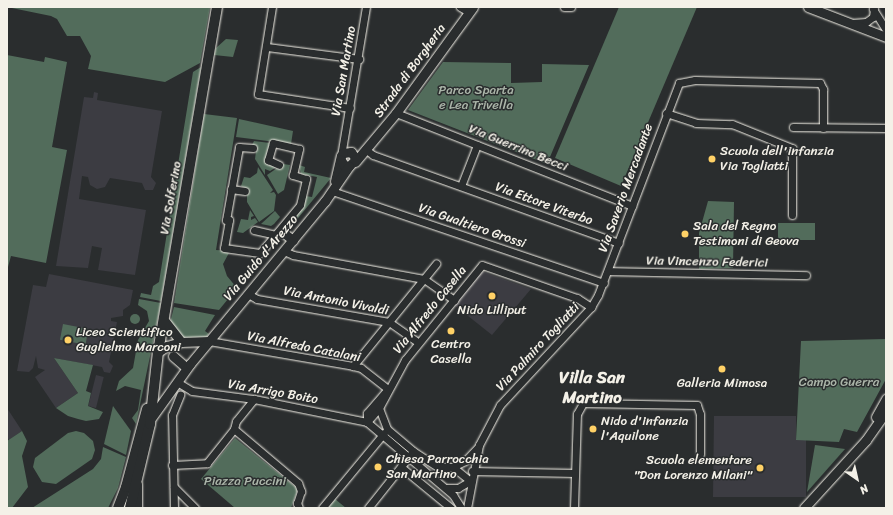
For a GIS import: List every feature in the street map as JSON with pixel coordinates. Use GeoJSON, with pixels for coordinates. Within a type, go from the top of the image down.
{"type":"FeatureCollection","features":[{"type":"Feature","properties":{"kind":"main road","name":"Via Solferino"},"geometry":{"type":"LineString","coordinates":[[130,508],[138,480],[150,424],[152,394],[158,352],[217,7]]}},
{"type":"Feature","properties":{"kind":"main road","name":"Via Solferino"},"geometry":{"type":"LineString","coordinates":[[118,508],[126,487],[152,394]]}},
{"type":"Feature","properties":{"kind":"street"},"geometry":{"type":"LineString","coordinates":[[272,7],[258,94],[350,108]]}},
{"type":"Feature","properties":{"kind":"street","name":"Via San Martino"},"geometry":{"type":"LineString","coordinates":[[346,155],[344,138],[359,59],[366,7]]}},
{"type":"Feature","properties":{"kind":"street"},"geometry":{"type":"LineString","coordinates":[[460,7],[471,10]]}},
{"type":"Feature","properties":{"kind":"street"},"geometry":{"type":"LineString","coordinates":[[564,7],[570,7]]}},
{"type":"Feature","properties":{"kind":"street"},"geometry":{"type":"LineString","coordinates":[[808,7],[886,37]]}},
{"type":"Feature","properties":{"kind":"street"},"geometry":{"type":"LineString","coordinates":[[851,24],[866,22],[873,16],[872,8]]}},
{"type":"Feature","properties":{"kind":"street"},"geometry":{"type":"LineString","coordinates":[[872,8],[886,30]]}},
{"type":"Feature","properties":{"kind":"street","name":"Strada di Borgheria"},"geometry":{"type":"LineString","coordinates":[[332,191],[352,164],[396,113],[471,10]]}},
{"type":"Feature","properties":{"kind":"street"},"geometry":{"type":"LineString","coordinates":[[266,46],[359,59]]}},
{"type":"Feature","properties":{"kind":"street","name":"Via Saverio Mercadante"},"geometry":{"type":"LineString","coordinates":[[608,271],[675,89],[685,81],[812,81],[820,83],[823,89],[823,128]]}},
{"type":"Feature","properties":{"kind":"street","name":"Via Guerrino Becci"},"geometry":{"type":"LineString","coordinates":[[396,113],[632,206]]}},
{"type":"Feature","properties":{"kind":"street","name":"Via Saverio Mercadante"},"geometry":{"type":"LineString","coordinates":[[666,113],[689,122],[732,124],[792,148],[792,215]]}},
{"type":"Feature","properties":{"kind":"street"},"geometry":{"type":"LineString","coordinates":[[794,128],[886,128]]}},
{"type":"Feature","properties":{"kind":"street"},"geometry":{"type":"LineString","coordinates":[[254,148],[239,147],[226,220],[229,220],[224,248],[260,253],[275,235],[282,231],[300,204],[306,179],[293,175],[300,149],[271,145],[268,160],[279,165]]}},
{"type":"Feature","properties":{"kind":"street"},"geometry":{"type":"LineString","coordinates":[[461,186],[477,145]]}},
{"type":"Feature","properties":{"kind":"street"},"geometry":{"type":"LineString","coordinates":[[346,155],[365,149]]}},
{"type":"Feature","properties":{"kind":"street","name":"Via Ettore Viterbo"},"geometry":{"type":"LineString","coordinates":[[365,149],[373,154],[619,243]]}},
{"type":"Feature","properties":{"kind":"street"},"geometry":{"type":"LineString","coordinates":[[346,155],[355,156],[352,164],[344,165],[346,155]]}},
{"type":"Feature","properties":{"kind":"street"},"geometry":{"type":"LineString","coordinates":[[332,191],[346,155]]}},
{"type":"Feature","properties":{"kind":"street"},"geometry":{"type":"LineString","coordinates":[[231,189],[246,191]]}},
{"type":"Feature","properties":{"kind":"street","name":"Via Guido d'Arezzo"},"geometry":{"type":"LineString","coordinates":[[150,424],[157,408],[187,368],[332,191]]}},
{"type":"Feature","properties":{"kind":"street","name":"Via Gualtiero Grossi"},"geometry":{"type":"LineString","coordinates":[[332,191],[604,283]]}},
{"type":"Feature","properties":{"kind":"street"},"geometry":{"type":"LineString","coordinates":[[254,230],[275,235]]}},
{"type":"Feature","properties":{"kind":"street"},"geometry":{"type":"LineString","coordinates":[[282,231],[293,240]]}},
{"type":"Feature","properties":{"kind":"street"},"geometry":{"type":"LineString","coordinates":[[284,251],[293,255],[424,279],[454,300]]}},
{"type":"Feature","properties":{"kind":"street"},"geometry":{"type":"LineString","coordinates":[[353,366],[436,264]]}},
{"type":"Feature","properties":{"kind":"street","name":"Via Alfredo Casella"},"geometry":{"type":"LineString","coordinates":[[366,422],[379,408],[405,360],[482,265],[577,298],[591,306]]}},
{"type":"Feature","properties":{"kind":"street","name":"Via Palmiro Togliatti"},"geometry":{"type":"LineString","coordinates":[[467,508],[470,481],[479,445],[505,399],[591,306],[604,283],[608,271]]}},
{"type":"Feature","properties":{"kind":"street","name":"Via Vincenzo Federici"},"geometry":{"type":"LineString","coordinates":[[608,271],[806,275]]}},
{"type":"Feature","properties":{"kind":"street","name":"Via Antonio Vivaldi"},"geometry":{"type":"LineString","coordinates":[[248,294],[257,299],[389,322],[415,340]]}},
{"type":"Feature","properties":{"kind":"street"},"geometry":{"type":"LineString","coordinates":[[164,320],[181,342]]}},
{"type":"Feature","properties":{"kind":"street"},"geometry":{"type":"LineString","coordinates":[[158,352],[167,346],[181,342],[209,341]]}},
{"type":"Feature","properties":{"kind":"street","name":"Via Alfredo Catalani"},"geometry":{"type":"LineString","coordinates":[[209,341],[361,368],[388,389]]}},
{"type":"Feature","properties":{"kind":"street"},"geometry":{"type":"LineString","coordinates":[[173,356],[187,368]]}},
{"type":"Feature","properties":{"kind":"street","name":"Via Arrigo Boito"},"geometry":{"type":"LineString","coordinates":[[177,382],[192,391],[254,399],[366,422]]}},
{"type":"Feature","properties":{"kind":"street","name":"Via Alfredo Casella"},"geometry":{"type":"LineString","coordinates":[[366,422],[367,413],[388,389]]}},
{"type":"Feature","properties":{"kind":"street"},"geometry":{"type":"LineString","coordinates":[[174,508],[175,497],[172,465],[172,414],[180,395]]}},
{"type":"Feature","properties":{"kind":"street"},"geometry":{"type":"LineString","coordinates":[[172,465],[207,462],[234,429],[236,421],[254,399]]}},
{"type":"Feature","properties":{"kind":"street"},"geometry":{"type":"LineString","coordinates":[[804,508],[860,444],[886,399]]}},
{"type":"Feature","properties":{"kind":"street"},"geometry":{"type":"LineString","coordinates":[[574,508],[578,412],[583,403],[697,405],[700,414],[700,454]]}},
{"type":"Feature","properties":{"kind":"street"},"geometry":{"type":"LineString","coordinates":[[379,408],[385,432],[408,457],[453,495],[461,508]]}},
{"type":"Feature","properties":{"kind":"street"},"geometry":{"type":"LineString","coordinates":[[860,444],[866,440],[886,412]]}},
{"type":"Feature","properties":{"kind":"street"},"geometry":{"type":"LineString","coordinates":[[366,422],[385,432],[438,466],[453,467],[465,461],[479,445]]}},
{"type":"Feature","properties":{"kind":"street"},"geometry":{"type":"LineString","coordinates":[[234,429],[298,482],[301,491],[296,503],[299,508]]}},
{"type":"Feature","properties":{"kind":"street"},"geometry":{"type":"LineString","coordinates":[[322,508],[385,432]]}},
{"type":"Feature","properties":{"kind":"street"},"geometry":{"type":"LineString","coordinates":[[368,508],[413,451]]}},
{"type":"Feature","properties":{"kind":"street"},"geometry":{"type":"LineString","coordinates":[[401,467],[451,508]]}},
{"type":"Feature","properties":{"kind":"street"},"geometry":{"type":"LineString","coordinates":[[444,487],[458,488],[470,481],[453,467]]}},
{"type":"Feature","properties":{"kind":"street"},"geometry":{"type":"LineString","coordinates":[[472,471],[575,473]]}},
{"type":"Feature","properties":{"kind":"street","name":"Via Solferino"},"geometry":{"type":"LineString","coordinates":[[138,480],[138,508]]}},
{"type":"Feature","properties":{"kind":"street"},"geometry":{"type":"LineString","coordinates":[[174,487],[195,508]]}},
{"type":"Feature","properties":{"kind":"street"},"geometry":{"type":"LineString","coordinates":[[444,487],[451,508]]}},
{"type":"Feature","properties":{"kind":"street"},"geometry":{"type":"LineString","coordinates":[[175,497],[188,502]]}},
{"type":"Feature","properties":{"kind":"shaded area"},"geometry":{"type":"Polygon","coordinates":[[[94,92],[98,93],[97,100],[162,111],[151,177],[156,183],[153,190],[145,190],[142,183],[110,178],[105,187],[97,189],[90,185],[88,177],[82,176],[79,199],[146,210],[135,275],[98,270],[102,248],[92,246],[88,268],[56,266],[84,97],[93,98],[94,92]]]}},
{"type":"Feature","properties":{"kind":"shaded area","name":"Nido Lilliput"},"geometry":{"type":"Polygon","coordinates":[[[481,271],[531,289],[492,335],[453,304],[481,271]]]}},
{"type":"Feature","properties":{"kind":"shaded area","name":"Liceo Scientifico Guglielmo Marconi"},"geometry":{"type":"Polygon","coordinates":[[[49,274],[133,290],[130,305],[123,310],[123,316],[111,318],[111,321],[117,322],[109,362],[113,366],[110,373],[104,372],[102,367],[54,358],[78,393],[56,408],[35,377],[45,370],[38,368],[36,356],[33,368],[29,372],[17,371],[33,285],[46,287],[49,274]]]}},
{"type":"Feature","properties":{"kind":"shaded area","name":"Liceo Scientifico Guglielmo Marconi"},"geometry":{"type":"Polygon","coordinates":[[[96,375],[104,377],[96,408],[88,406],[96,375]]]}},
{"type":"Feature","properties":{"kind":"shaded area"},"geometry":{"type":"Polygon","coordinates":[[[7,408],[22,431],[9,440],[7,437],[7,408]]]}},
{"type":"Feature","properties":{"kind":"shaded area","name":"Scuola elementare \"Don Lorenzo Milani\""},"geometry":{"type":"Polygon","coordinates":[[[714,416],[796,416],[796,440],[806,440],[806,497],[713,497],[714,416]]]}},
{"type":"Feature","properties":{"kind":"green space"},"geometry":{"type":"Polygon","coordinates":[[[7,7],[210,7],[200,63],[165,82],[88,69],[91,56],[80,36],[67,36],[57,19],[51,16],[7,7]]]}},
{"type":"Feature","properties":{"kind":"green space"},"geometry":{"type":"Polygon","coordinates":[[[619,7],[697,7],[621,186],[555,158],[619,7]]]}},
{"type":"Feature","properties":{"kind":"green space"},"geometry":{"type":"Polygon","coordinates":[[[226,39],[238,40],[233,57],[214,55],[216,48],[226,39]]]}},
{"type":"Feature","properties":{"kind":"green space"},"geometry":{"type":"Polygon","coordinates":[[[7,55],[44,62],[45,57],[67,62],[52,147],[67,150],[46,263],[11,256],[8,267],[7,55]]]}},
{"type":"Feature","properties":{"kind":"green space","name":"Parco Sparta e Lea Trivella"},"geometry":{"type":"Polygon","coordinates":[[[443,62],[511,63],[511,83],[542,82],[542,64],[589,65],[547,164],[408,110],[443,62]]]}},
{"type":"Feature","properties":{"kind":"green space"},"geometry":{"type":"Polygon","coordinates":[[[201,67],[161,301],[140,297],[141,293],[151,295],[153,286],[159,282],[193,72],[201,67]]]}},
{"type":"Feature","properties":{"kind":"green space"},"geometry":{"type":"Polygon","coordinates":[[[204,114],[237,118],[216,250],[230,251],[223,264],[227,276],[237,288],[219,310],[174,303],[204,114]]]}},
{"type":"Feature","properties":{"kind":"green space"},"geometry":{"type":"Polygon","coordinates":[[[239,119],[293,131],[291,144],[236,137],[239,119]]]}},
{"type":"Feature","properties":{"kind":"green space"},"geometry":{"type":"Polygon","coordinates":[[[254,141],[270,143],[268,164],[278,166],[270,171],[265,169],[265,175],[255,159],[256,151],[252,145],[254,141]]]}},
{"type":"Feature","properties":{"kind":"green space"},"geometry":{"type":"Polygon","coordinates":[[[283,164],[290,165],[284,190],[278,194],[267,175],[283,164]]]}},
{"type":"Feature","properties":{"kind":"green space"},"geometry":{"type":"Polygon","coordinates":[[[299,165],[305,167],[304,172],[331,178],[289,229],[289,223],[305,196],[312,197],[317,177],[301,174],[299,165]]]}},
{"type":"Feature","properties":{"kind":"green space"},"geometry":{"type":"Polygon","coordinates":[[[258,167],[273,190],[270,193],[274,192],[276,195],[274,211],[259,222],[247,202],[247,189],[241,186],[244,177],[250,178],[257,173],[258,167]]]}},
{"type":"Feature","properties":{"kind":"green space"},"geometry":{"type":"Polygon","coordinates":[[[708,201],[734,202],[733,268],[699,269],[699,233],[708,201]]]}},
{"type":"Feature","properties":{"kind":"green space"},"geometry":{"type":"Polygon","coordinates":[[[250,210],[254,216],[251,217],[251,220],[255,218],[258,222],[243,233],[237,232],[241,219],[248,220],[250,210]]]}},
{"type":"Feature","properties":{"kind":"green space"},"geometry":{"type":"Polygon","coordinates":[[[275,211],[280,217],[274,224],[271,226],[261,224],[275,211]]]}},
{"type":"Feature","properties":{"kind":"green space"},"geometry":{"type":"Polygon","coordinates":[[[778,223],[815,223],[815,240],[778,240],[778,223]]]}},
{"type":"Feature","properties":{"kind":"green space"},"geometry":{"type":"Polygon","coordinates":[[[139,299],[161,303],[136,424],[132,418],[138,410],[141,390],[125,386],[116,391],[119,381],[133,368],[138,340],[149,321],[147,311],[138,305],[139,299]]]}},
{"type":"Feature","properties":{"kind":"green space"},"geometry":{"type":"Polygon","coordinates":[[[174,307],[215,315],[205,331],[209,334],[203,340],[181,341],[170,323],[174,307]]]}},
{"type":"Feature","properties":{"kind":"green space"},"geometry":{"type":"Polygon","coordinates":[[[133,314],[137,314],[139,315],[139,323],[133,324],[130,321],[130,317],[133,314]]]}},
{"type":"Feature","properties":{"kind":"green space"},"geometry":{"type":"Polygon","coordinates":[[[63,324],[89,329],[85,345],[60,340],[63,324]]]}},
{"type":"Feature","properties":{"kind":"green space","name":"Campo Guerra"},"geometry":{"type":"Polygon","coordinates":[[[886,339],[886,379],[857,432],[844,429],[839,442],[796,440],[801,341],[886,339]]]}},
{"type":"Feature","properties":{"kind":"green space"},"geometry":{"type":"Polygon","coordinates":[[[54,358],[93,365],[86,391],[91,393],[88,406],[103,412],[99,419],[86,421],[78,419],[68,416],[56,408],[78,393],[54,358]]]}},
{"type":"Feature","properties":{"kind":"green space"},"geometry":{"type":"Polygon","coordinates":[[[113,406],[131,431],[126,455],[104,444],[113,406]]]}},
{"type":"Feature","properties":{"kind":"green space"},"geometry":{"type":"Polygon","coordinates":[[[22,431],[27,441],[22,456],[28,487],[12,508],[7,508],[7,441],[22,431]]]}},
{"type":"Feature","properties":{"kind":"green space"},"geometry":{"type":"Polygon","coordinates":[[[76,431],[84,433],[93,441],[95,450],[92,459],[56,484],[42,482],[33,467],[35,458],[68,433],[76,431]]]}},
{"type":"Feature","properties":{"kind":"green space","name":"Piazza Puccini"},"geometry":{"type":"Polygon","coordinates":[[[235,438],[298,489],[291,508],[235,508],[201,479],[235,438]]]}},
{"type":"Feature","properties":{"kind":"green space"},"geometry":{"type":"Polygon","coordinates":[[[815,445],[845,449],[807,492],[815,445]]]}},
{"type":"Feature","properties":{"kind":"green space"},"geometry":{"type":"Polygon","coordinates":[[[103,447],[126,457],[118,488],[108,508],[32,508],[93,469],[101,459],[103,447]]]}},
{"type":"Feature","properties":{"kind":"green space"},"geometry":{"type":"Polygon","coordinates":[[[335,499],[346,508],[328,508],[335,499]]]}},
{"type":"Feature","properties":{"kind":"place","name":"Scuola dell'infanzia Via Togliatti"},"geometry":{"type":"Point","coordinates":[712,159]}},
{"type":"Feature","properties":{"kind":"place","name":"Sala del Regno Testimoni di Geova"},"geometry":{"type":"Point","coordinates":[685,234]}},
{"type":"Feature","properties":{"kind":"place","name":"Nido Lilliput"},"geometry":{"type":"Point","coordinates":[492,296]}},
{"type":"Feature","properties":{"kind":"place","name":"Centro Casella"},"geometry":{"type":"Point","coordinates":[451,331]}},
{"type":"Feature","properties":{"kind":"place","name":"Liceo Scientifico Guglielmo Marconi"},"geometry":{"type":"Point","coordinates":[68,340]}},
{"type":"Feature","properties":{"kind":"place","name":"Galleria Mimosa"},"geometry":{"type":"Point","coordinates":[722,369]}},
{"type":"Feature","properties":{"kind":"place","name":"Nido d'infanzia l'Aquilone"},"geometry":{"type":"Point","coordinates":[593,429]}},
{"type":"Feature","properties":{"kind":"place","name":"Chiesa Parrocchia San Martino"},"geometry":{"type":"Point","coordinates":[378,467]}},
{"type":"Feature","properties":{"kind":"place","name":"Scuola elementare \"Don Lorenzo Milani\""},"geometry":{"type":"Point","coordinates":[760,468]}},
{"type":"Feature","properties":{"kind":"district","name":"Villa San Martino"},"geometry":{"type":"Point","coordinates":[592,388]}}]}
